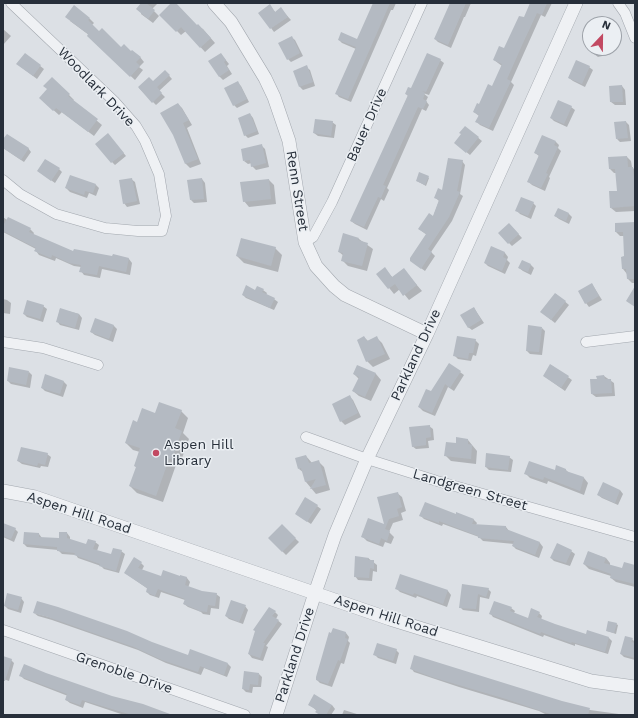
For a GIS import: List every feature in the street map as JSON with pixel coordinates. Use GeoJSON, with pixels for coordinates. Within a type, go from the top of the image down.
{"type":"FeatureCollection","features":[{"type":"Feature","properties":{"kind":"street","name":"Woodlark Drive"},"geometry":{"type":"LineString","coordinates":[[3,180],[20,194],[56,214],[105,228],[138,231],[162,231],[166,216],[159,174],[146,141],[136,126],[114,101],[11,3]]}},
{"type":"Feature","properties":{"kind":"street","name":"Renn Street"},"geometry":{"type":"LineString","coordinates":[[214,3],[231,22],[265,78],[274,97],[289,141],[305,242],[316,266],[334,286],[345,295],[427,334]]}},
{"type":"Feature","properties":{"kind":"street","name":"Bauer Drive"},"geometry":{"type":"LineString","coordinates":[[305,242],[313,237],[332,202],[422,3]]}},
{"type":"Feature","properties":{"kind":"street","name":"Parkland Drive"},"geometry":{"type":"LineString","coordinates":[[276,715],[335,535],[367,459],[427,334],[576,3]]}},
{"type":"Feature","properties":{"kind":"street"},"geometry":{"type":"LineString","coordinates":[[618,3],[625,13],[635,38]]}},
{"type":"Feature","properties":{"kind":"street"},"geometry":{"type":"LineString","coordinates":[[586,342],[635,336]]}},
{"type":"Feature","properties":{"kind":"street"},"geometry":{"type":"LineString","coordinates":[[3,342],[43,348],[98,365]]}},
{"type":"Feature","properties":{"kind":"street","name":"Landgreen Street"},"geometry":{"type":"LineString","coordinates":[[306,437],[367,459],[437,481],[635,537]]}},
{"type":"Feature","properties":{"kind":"street","name":"Aspen Hill Road"},"geometry":{"type":"LineString","coordinates":[[3,491],[35,497],[390,619],[591,681],[635,687]]}},
{"type":"Feature","properties":{"kind":"street","name":"Grenoble Drive"},"geometry":{"type":"LineString","coordinates":[[3,630],[245,715]]}},
{"type":"Feature","properties":{"kind":"building"},"geometry":{"type":"Polygon","coordinates":[[[141,3],[146,3],[155,10],[148,19],[136,9],[141,3]]]}},
{"type":"Feature","properties":{"kind":"building"},"geometry":{"type":"Polygon","coordinates":[[[171,3],[176,3],[211,38],[200,48],[181,27],[176,32],[159,15],[171,3]]]}},
{"type":"Feature","properties":{"kind":"building"},"geometry":{"type":"Polygon","coordinates":[[[373,3],[390,3],[348,99],[335,94],[356,47],[338,40],[341,32],[357,39],[373,3]]]}},
{"type":"Feature","properties":{"kind":"building"},"geometry":{"type":"Polygon","coordinates":[[[450,3],[466,3],[448,45],[434,39],[450,3]]]}},
{"type":"Feature","properties":{"kind":"building"},"geometry":{"type":"Polygon","coordinates":[[[530,3],[547,3],[542,15],[537,13],[523,43],[507,79],[511,81],[489,128],[475,122],[479,115],[473,112],[477,103],[479,104],[488,84],[492,86],[502,64],[493,60],[499,46],[504,48],[519,16],[524,17],[530,3]]]}},
{"type":"Feature","properties":{"kind":"building"},"geometry":{"type":"Polygon","coordinates":[[[270,4],[275,12],[281,7],[288,17],[270,29],[258,13],[270,4]]]}},
{"type":"Feature","properties":{"kind":"building"},"geometry":{"type":"Polygon","coordinates":[[[74,5],[90,18],[88,20],[99,31],[102,28],[121,47],[124,44],[131,51],[132,50],[141,57],[136,62],[140,66],[130,77],[87,36],[88,34],[65,17],[74,5]]]}},
{"type":"Feature","properties":{"kind":"building"},"geometry":{"type":"Polygon","coordinates":[[[292,36],[300,53],[287,60],[278,43],[292,36]]]}},
{"type":"Feature","properties":{"kind":"building"},"geometry":{"type":"Polygon","coordinates":[[[25,53],[41,65],[33,76],[16,64],[25,53]]]}},
{"type":"Feature","properties":{"kind":"building"},"geometry":{"type":"Polygon","coordinates":[[[221,53],[226,60],[224,62],[229,70],[219,77],[208,61],[221,53]]]}},
{"type":"Feature","properties":{"kind":"building"},"geometry":{"type":"Polygon","coordinates":[[[427,53],[441,59],[426,92],[422,91],[425,93],[423,99],[427,101],[423,109],[418,107],[383,185],[386,186],[381,198],[378,197],[364,227],[350,221],[408,95],[405,94],[408,87],[411,88],[427,53]]]}},
{"type":"Feature","properties":{"kind":"building"},"geometry":{"type":"Polygon","coordinates":[[[576,60],[590,66],[582,84],[568,78],[576,60]]]}},
{"type":"Feature","properties":{"kind":"building"},"geometry":{"type":"Polygon","coordinates":[[[307,65],[313,82],[299,87],[293,71],[307,65]]]}},
{"type":"Feature","properties":{"kind":"building"},"geometry":{"type":"Polygon","coordinates":[[[165,70],[170,75],[157,87],[162,93],[152,103],[138,87],[149,77],[153,81],[165,70]]]}},
{"type":"Feature","properties":{"kind":"building"},"geometry":{"type":"Polygon","coordinates":[[[52,77],[70,94],[68,96],[98,119],[88,132],[56,108],[53,111],[39,98],[47,89],[43,86],[52,77]]]}},
{"type":"Feature","properties":{"kind":"building"},"geometry":{"type":"Polygon","coordinates":[[[238,81],[247,99],[233,106],[224,88],[238,81]]]}},
{"type":"Feature","properties":{"kind":"building"},"geometry":{"type":"Polygon","coordinates":[[[622,85],[623,102],[610,102],[609,86],[622,85]]]}},
{"type":"Feature","properties":{"kind":"building"},"geometry":{"type":"Polygon","coordinates":[[[558,100],[572,106],[564,124],[550,118],[558,100]]]}},
{"type":"Feature","properties":{"kind":"building"},"geometry":{"type":"Polygon","coordinates":[[[178,103],[189,120],[183,123],[198,159],[185,164],[173,135],[160,113],[178,103]]]}},
{"type":"Feature","properties":{"kind":"building"},"geometry":{"type":"Polygon","coordinates":[[[250,113],[257,131],[244,136],[238,118],[250,113]]]}},
{"type":"Feature","properties":{"kind":"building"},"geometry":{"type":"Polygon","coordinates":[[[315,119],[333,121],[331,136],[313,133],[315,119]]]}},
{"type":"Feature","properties":{"kind":"building"},"geometry":{"type":"Polygon","coordinates":[[[626,121],[628,138],[616,139],[614,122],[626,121]]]}},
{"type":"Feature","properties":{"kind":"building"},"geometry":{"type":"Polygon","coordinates":[[[465,126],[479,137],[466,153],[454,143],[461,134],[459,133],[465,126]]]}},
{"type":"Feature","properties":{"kind":"building"},"geometry":{"type":"Polygon","coordinates":[[[108,133],[124,153],[111,163],[95,144],[108,133]]]}},
{"type":"Feature","properties":{"kind":"building"},"geometry":{"type":"Polygon","coordinates":[[[7,134],[29,148],[21,160],[3,148],[3,139],[7,134]]]}},
{"type":"Feature","properties":{"kind":"building"},"geometry":{"type":"Polygon","coordinates":[[[542,135],[556,141],[554,145],[558,147],[541,188],[527,182],[539,155],[534,153],[542,135]]]}},
{"type":"Feature","properties":{"kind":"building"},"geometry":{"type":"Polygon","coordinates":[[[262,144],[266,163],[251,167],[250,160],[243,161],[241,149],[262,144]]]}},
{"type":"Feature","properties":{"kind":"building"},"geometry":{"type":"Polygon","coordinates":[[[627,156],[628,167],[633,167],[635,206],[610,208],[609,191],[617,191],[615,169],[609,169],[608,157],[627,156]]]}},
{"type":"Feature","properties":{"kind":"building"},"geometry":{"type":"Polygon","coordinates":[[[448,158],[463,160],[457,191],[460,192],[449,217],[428,249],[432,252],[421,269],[410,261],[410,258],[426,234],[418,229],[429,213],[433,216],[439,200],[434,198],[438,188],[442,190],[448,158]]]}},
{"type":"Feature","properties":{"kind":"building"},"geometry":{"type":"Polygon","coordinates":[[[45,159],[60,168],[51,181],[37,171],[45,159]]]}},
{"type":"Feature","properties":{"kind":"building"},"geometry":{"type":"Polygon","coordinates":[[[419,172],[429,176],[425,185],[416,181],[419,172]]]}},
{"type":"Feature","properties":{"kind":"building"},"geometry":{"type":"Polygon","coordinates":[[[70,175],[96,184],[93,193],[85,191],[84,195],[65,188],[70,175]]]}},
{"type":"Feature","properties":{"kind":"building"},"geometry":{"type":"Polygon","coordinates":[[[132,178],[137,201],[123,204],[119,180],[132,178]]]}},
{"type":"Feature","properties":{"kind":"building"},"geometry":{"type":"Polygon","coordinates":[[[202,178],[204,199],[190,200],[187,180],[202,178]]]}},
{"type":"Feature","properties":{"kind":"building"},"geometry":{"type":"Polygon","coordinates":[[[269,179],[271,199],[243,202],[240,182],[269,179]]]}},
{"type":"Feature","properties":{"kind":"building"},"geometry":{"type":"Polygon","coordinates":[[[521,197],[534,202],[528,216],[515,211],[521,197]]]}},
{"type":"Feature","properties":{"kind":"building"},"geometry":{"type":"Polygon","coordinates":[[[558,208],[569,213],[566,221],[554,216],[558,208]]]}},
{"type":"Feature","properties":{"kind":"building"},"geometry":{"type":"Polygon","coordinates":[[[8,217],[31,228],[29,232],[73,251],[74,249],[112,256],[113,254],[129,258],[126,272],[99,266],[97,275],[79,272],[81,265],[69,263],[52,255],[51,258],[34,251],[36,248],[3,231],[3,226],[8,217]]]}},
{"type":"Feature","properties":{"kind":"building"},"geometry":{"type":"Polygon","coordinates":[[[635,222],[635,279],[627,279],[626,269],[622,269],[621,257],[624,256],[623,232],[615,232],[615,223],[635,222]]]}},
{"type":"Feature","properties":{"kind":"building"},"geometry":{"type":"Polygon","coordinates":[[[509,223],[519,234],[508,244],[498,233],[509,223]]]}},
{"type":"Feature","properties":{"kind":"building"},"geometry":{"type":"Polygon","coordinates":[[[343,233],[359,238],[358,240],[368,243],[362,266],[341,261],[343,253],[338,252],[343,233]]]}},
{"type":"Feature","properties":{"kind":"building"},"geometry":{"type":"Polygon","coordinates":[[[241,238],[276,247],[271,266],[236,256],[241,238]]]}},
{"type":"Feature","properties":{"kind":"building"},"geometry":{"type":"Polygon","coordinates":[[[491,246],[505,252],[503,257],[507,259],[502,271],[484,263],[491,246]]]}},
{"type":"Feature","properties":{"kind":"building"},"geometry":{"type":"Polygon","coordinates":[[[522,260],[531,264],[528,272],[518,268],[522,260]]]}},
{"type":"Feature","properties":{"kind":"building"},"geometry":{"type":"Polygon","coordinates":[[[385,267],[392,277],[404,268],[417,285],[403,296],[395,284],[388,289],[376,274],[385,267]]]}},
{"type":"Feature","properties":{"kind":"building"},"geometry":{"type":"Polygon","coordinates":[[[592,283],[599,296],[585,304],[578,291],[592,283]]]}},
{"type":"Feature","properties":{"kind":"building"},"geometry":{"type":"Polygon","coordinates":[[[246,285],[255,290],[257,286],[264,289],[262,292],[275,298],[270,308],[242,295],[246,285]]]}},
{"type":"Feature","properties":{"kind":"building"},"geometry":{"type":"Polygon","coordinates":[[[635,286],[635,307],[626,301],[635,286]]]}},
{"type":"Feature","properties":{"kind":"building"},"geometry":{"type":"Polygon","coordinates":[[[555,293],[566,301],[551,320],[540,312],[555,293]]]}},
{"type":"Feature","properties":{"kind":"building"},"geometry":{"type":"Polygon","coordinates":[[[27,300],[44,305],[40,319],[23,314],[27,300]]]}},
{"type":"Feature","properties":{"kind":"building"},"geometry":{"type":"Polygon","coordinates":[[[474,307],[481,320],[468,328],[460,315],[474,307]]]}},
{"type":"Feature","properties":{"kind":"building"},"geometry":{"type":"Polygon","coordinates":[[[60,308],[79,314],[75,328],[56,322],[60,308]]]}},
{"type":"Feature","properties":{"kind":"building"},"geometry":{"type":"Polygon","coordinates":[[[95,318],[114,325],[109,339],[90,332],[95,318]]]}},
{"type":"Feature","properties":{"kind":"building"},"geometry":{"type":"Polygon","coordinates":[[[528,325],[542,327],[539,352],[526,351],[528,325]]]}},
{"type":"Feature","properties":{"kind":"building"},"geometry":{"type":"Polygon","coordinates":[[[364,336],[367,341],[377,336],[385,354],[366,362],[357,340],[364,336]]]}},
{"type":"Feature","properties":{"kind":"building"},"geometry":{"type":"Polygon","coordinates":[[[457,336],[476,339],[473,353],[469,353],[468,359],[453,356],[457,336]]]}},
{"type":"Feature","properties":{"kind":"building"},"geometry":{"type":"Polygon","coordinates":[[[449,363],[461,371],[450,388],[445,384],[432,413],[418,407],[426,389],[431,391],[449,363]]]}},
{"type":"Feature","properties":{"kind":"building"},"geometry":{"type":"Polygon","coordinates":[[[550,364],[569,376],[561,388],[543,376],[550,364]]]}},
{"type":"Feature","properties":{"kind":"building"},"geometry":{"type":"Polygon","coordinates":[[[357,365],[376,373],[365,397],[352,391],[359,377],[353,374],[357,365]]]}},
{"type":"Feature","properties":{"kind":"building"},"geometry":{"type":"Polygon","coordinates":[[[9,367],[29,371],[26,385],[7,381],[9,367]]]}},
{"type":"Feature","properties":{"kind":"building"},"geometry":{"type":"Polygon","coordinates":[[[45,374],[64,381],[60,394],[41,388],[45,374]]]}},
{"type":"Feature","properties":{"kind":"building"},"geometry":{"type":"Polygon","coordinates":[[[604,375],[605,379],[611,379],[612,393],[591,394],[590,379],[597,379],[596,376],[604,375]]]}},
{"type":"Feature","properties":{"kind":"building"},"geometry":{"type":"Polygon","coordinates":[[[350,395],[358,413],[340,422],[332,404],[350,395]]]}},
{"type":"Feature","properties":{"kind":"building","name":"Aspen Hill Library"},"geometry":{"type":"Polygon","coordinates":[[[159,402],[182,410],[175,428],[182,431],[172,459],[169,459],[156,496],[129,486],[136,467],[134,466],[140,448],[125,443],[133,420],[137,422],[142,408],[155,413],[159,402]]]}},
{"type":"Feature","properties":{"kind":"building"},"geometry":{"type":"Polygon","coordinates":[[[430,425],[431,437],[426,438],[426,445],[412,447],[409,427],[430,425]]]}},
{"type":"Feature","properties":{"kind":"building"},"geometry":{"type":"Polygon","coordinates":[[[456,437],[468,439],[468,444],[472,445],[471,459],[444,456],[446,442],[456,443],[456,437]]]}},
{"type":"Feature","properties":{"kind":"building"},"geometry":{"type":"Polygon","coordinates":[[[21,447],[48,453],[45,465],[38,463],[37,466],[17,461],[21,447]]]}},
{"type":"Feature","properties":{"kind":"building"},"geometry":{"type":"Polygon","coordinates":[[[486,453],[510,456],[508,470],[485,467],[486,453]]]}},
{"type":"Feature","properties":{"kind":"building"},"geometry":{"type":"Polygon","coordinates":[[[306,455],[309,463],[319,460],[326,485],[310,489],[316,479],[305,482],[301,468],[298,469],[295,458],[306,455]]]}},
{"type":"Feature","properties":{"kind":"building"},"geometry":{"type":"Polygon","coordinates":[[[529,461],[555,470],[556,465],[566,469],[566,471],[584,477],[580,491],[544,477],[543,480],[524,474],[529,461]]]}},
{"type":"Feature","properties":{"kind":"building"},"geometry":{"type":"Polygon","coordinates":[[[603,482],[620,490],[615,503],[597,495],[603,482]]]}},
{"type":"Feature","properties":{"kind":"building"},"geometry":{"type":"Polygon","coordinates":[[[398,492],[402,507],[397,509],[399,516],[389,519],[385,529],[390,531],[387,541],[381,538],[379,544],[361,537],[368,518],[384,524],[377,497],[398,492]]]}},
{"type":"Feature","properties":{"kind":"building"},"geometry":{"type":"Polygon","coordinates":[[[305,497],[318,505],[307,522],[295,514],[305,497]]]}},
{"type":"Feature","properties":{"kind":"building"},"geometry":{"type":"Polygon","coordinates":[[[425,502],[474,519],[472,524],[506,526],[506,529],[540,542],[535,555],[512,546],[514,541],[478,538],[478,536],[439,521],[439,523],[419,516],[425,502]]]}},
{"type":"Feature","properties":{"kind":"building"},"geometry":{"type":"Polygon","coordinates":[[[3,523],[16,528],[11,539],[3,536],[3,523]]]}},
{"type":"Feature","properties":{"kind":"building"},"geometry":{"type":"Polygon","coordinates":[[[282,524],[296,538],[282,552],[268,538],[282,524]]]}},
{"type":"Feature","properties":{"kind":"building"},"geometry":{"type":"Polygon","coordinates":[[[24,532],[39,533],[39,537],[59,538],[59,532],[67,532],[67,538],[86,544],[88,539],[96,541],[93,549],[111,554],[113,548],[122,550],[116,571],[99,566],[100,564],[74,555],[75,553],[57,551],[57,547],[23,544],[24,532]]]}},
{"type":"Feature","properties":{"kind":"building"},"geometry":{"type":"Polygon","coordinates":[[[557,543],[572,550],[566,563],[550,558],[557,543]]]}},
{"type":"Feature","properties":{"kind":"building"},"geometry":{"type":"Polygon","coordinates":[[[588,551],[606,558],[604,563],[622,568],[624,562],[635,565],[635,584],[610,578],[611,574],[583,564],[588,551]]]}},
{"type":"Feature","properties":{"kind":"building"},"geometry":{"type":"Polygon","coordinates":[[[355,556],[369,558],[368,560],[374,560],[374,569],[370,568],[369,578],[354,577],[355,556]]]}},
{"type":"Feature","properties":{"kind":"building"},"geometry":{"type":"Polygon","coordinates":[[[134,557],[142,562],[138,568],[161,576],[163,570],[187,577],[185,585],[202,591],[217,593],[215,606],[208,605],[207,612],[198,611],[183,604],[185,599],[158,589],[155,596],[146,592],[147,588],[124,573],[134,557]]]}},
{"type":"Feature","properties":{"kind":"building"},"geometry":{"type":"Polygon","coordinates":[[[400,574],[448,590],[443,604],[414,593],[413,595],[395,589],[400,574]]]}},
{"type":"Feature","properties":{"kind":"building"},"geometry":{"type":"Polygon","coordinates":[[[462,584],[489,588],[486,597],[478,594],[476,609],[459,608],[462,584]]]}},
{"type":"Feature","properties":{"kind":"building"},"geometry":{"type":"Polygon","coordinates":[[[7,593],[22,597],[18,610],[4,606],[7,593]]]}},
{"type":"Feature","properties":{"kind":"building"},"geometry":{"type":"Polygon","coordinates":[[[231,600],[246,605],[239,622],[225,616],[231,600]]]}},
{"type":"Feature","properties":{"kind":"building"},"geometry":{"type":"Polygon","coordinates":[[[37,601],[127,631],[188,655],[190,649],[228,663],[224,675],[200,666],[198,672],[162,660],[134,647],[33,613],[37,601]]]}},
{"type":"Feature","properties":{"kind":"building"},"geometry":{"type":"Polygon","coordinates":[[[494,601],[512,607],[510,611],[528,618],[531,608],[540,612],[537,617],[555,624],[586,634],[587,630],[609,637],[605,652],[572,642],[571,643],[541,632],[540,634],[489,614],[494,601]]]}},
{"type":"Feature","properties":{"kind":"building"},"geometry":{"type":"Polygon","coordinates":[[[269,607],[276,611],[272,616],[279,620],[263,643],[265,643],[260,658],[248,654],[255,631],[253,630],[269,607]]]}},
{"type":"Feature","properties":{"kind":"building"},"geometry":{"type":"Polygon","coordinates":[[[608,621],[617,623],[614,633],[606,631],[608,621]]]}},
{"type":"Feature","properties":{"kind":"building"},"geometry":{"type":"Polygon","coordinates":[[[333,628],[346,632],[345,638],[348,639],[340,661],[338,660],[328,684],[316,680],[316,677],[329,632],[331,633],[333,628]]]}},
{"type":"Feature","properties":{"kind":"building"},"geometry":{"type":"Polygon","coordinates":[[[625,636],[633,638],[631,642],[635,643],[635,658],[620,654],[625,636]]]}},
{"type":"Feature","properties":{"kind":"building"},"geometry":{"type":"Polygon","coordinates":[[[377,643],[397,649],[393,661],[373,655],[377,643]]]}},
{"type":"Feature","properties":{"kind":"building"},"geometry":{"type":"Polygon","coordinates":[[[414,655],[562,701],[590,708],[588,715],[553,715],[506,699],[435,678],[410,669],[414,655]]]}},
{"type":"Feature","properties":{"kind":"building"},"geometry":{"type":"Polygon","coordinates":[[[3,656],[12,659],[5,681],[3,681],[3,656]]]}},
{"type":"Feature","properties":{"kind":"building"},"geometry":{"type":"Polygon","coordinates":[[[24,664],[112,696],[143,704],[170,714],[132,715],[82,700],[80,705],[65,700],[67,694],[19,676],[24,664]]]}},
{"type":"Feature","properties":{"kind":"building"},"geometry":{"type":"Polygon","coordinates":[[[244,671],[259,673],[258,685],[250,684],[249,690],[242,689],[244,671]]]}},
{"type":"Feature","properties":{"kind":"building"},"geometry":{"type":"Polygon","coordinates":[[[314,694],[332,705],[326,715],[320,715],[315,712],[317,710],[308,705],[314,694]]]}},
{"type":"Feature","properties":{"kind":"place","name":"Aspen Hill Library"},"geometry":{"type":"Point","coordinates":[156,453]}}]}
